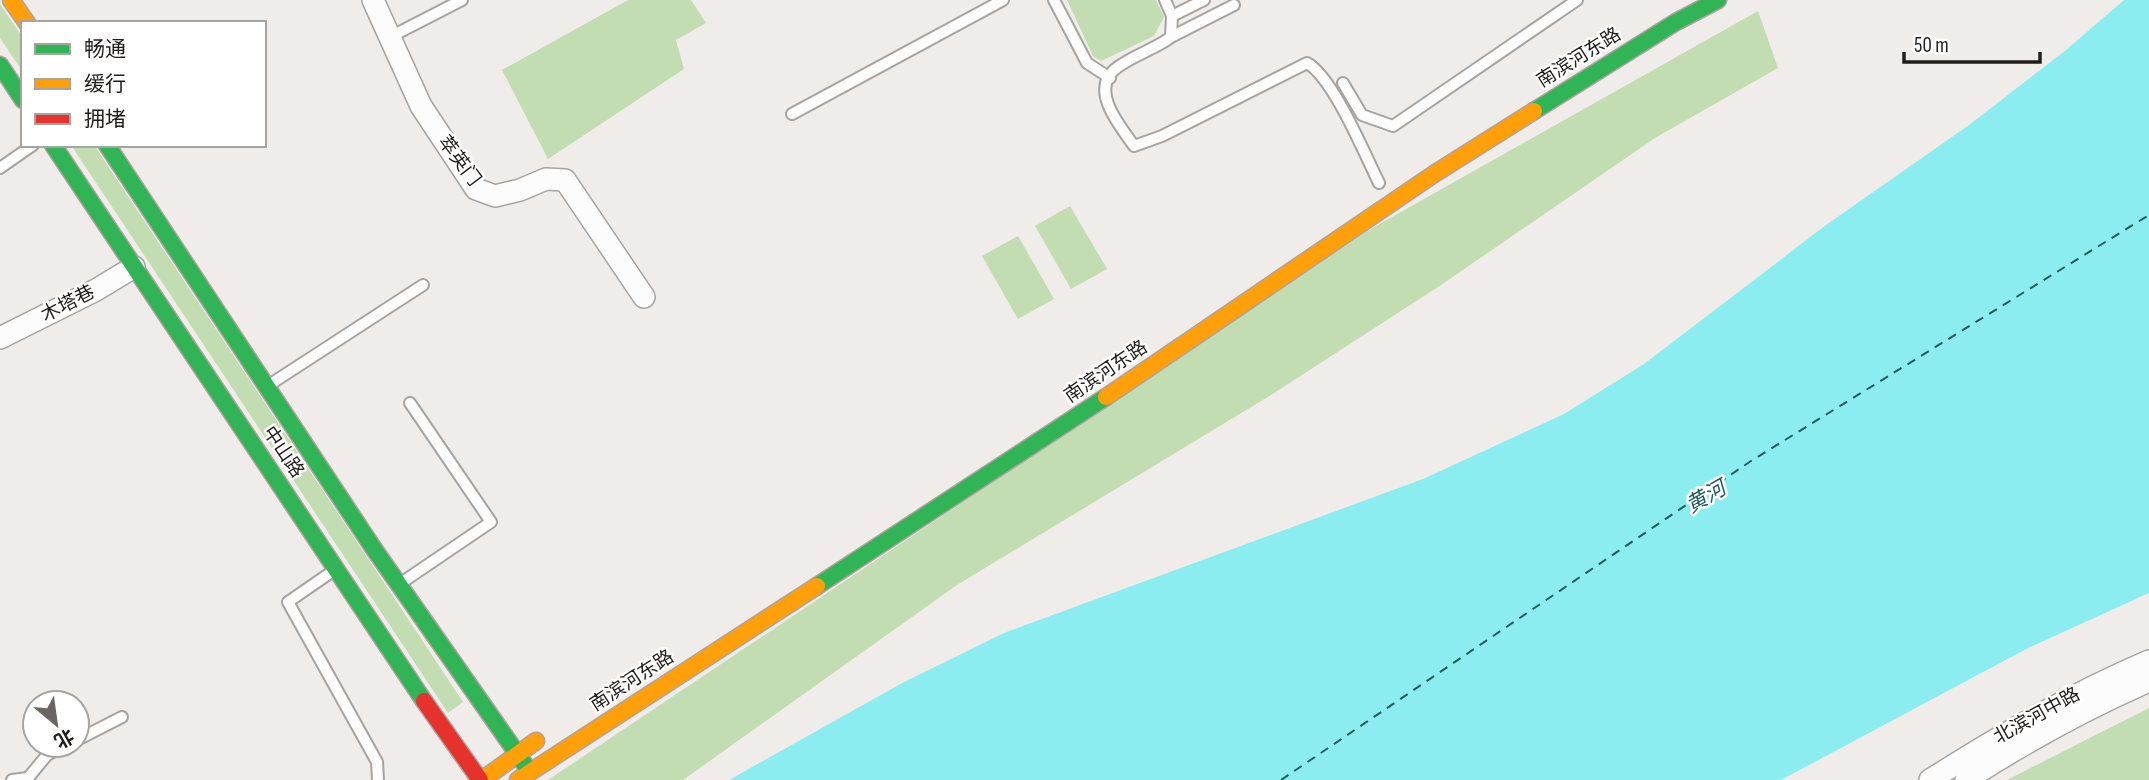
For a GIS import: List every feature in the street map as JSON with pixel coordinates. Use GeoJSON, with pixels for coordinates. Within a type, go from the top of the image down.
{"type":"FeatureCollection","features":[{"type":"Feature","properties":{"kind":"main road"},"geometry":{"type":"LineString","coordinates":[[12,0],[25,21]]}},
{"type":"Feature","properties":{"kind":"main road","name":"南滨河东路"},"geometry":{"type":"LineString","coordinates":[[524,776],[1049,436],[1434,174],[1676,22],[1718,0]]}},
{"type":"Feature","properties":{"kind":"main road"},"geometry":{"type":"LineString","coordinates":[[0,65],[21,97]]}},
{"type":"Feature","properties":{"kind":"main road","name":"中山路"},"geometry":{"type":"LineString","coordinates":[[54,147],[481,780]]}},
{"type":"Feature","properties":{"kind":"main road","name":"中山路"},"geometry":{"type":"LineString","coordinates":[[108,147],[273,383],[405,580],[516,754],[524,776]]}},
{"type":"Feature","properties":{"kind":"main road"},"geometry":{"type":"LineString","coordinates":[[481,780],[551,732]]}},
{"type":"Feature","properties":{"kind":"street","name":"萃英门"},"geometry":{"type":"LineString","coordinates":[[373,0],[421,106],[476,189],[495,196],[520,190],[546,179],[565,180],[645,297]]}},
{"type":"Feature","properties":{"kind":"street","name":"木塔巷"},"geometry":{"type":"LineString","coordinates":[[0,338],[96,290],[134,267]]}},
{"type":"Feature","properties":{"kind":"street","name":"北滨河中路"},"geometry":{"type":"LineString","coordinates":[[1930,780],[2008,730],[2096,684],[2149,661]]}},
{"type":"Feature","properties":{"kind":"street","name":"北滨河中路"},"geometry":{"type":"LineString","coordinates":[[1966,780],[2018,747],[2149,681]]}},
{"type":"Feature","properties":{"kind":"lane"},"geometry":{"type":"LineString","coordinates":[[390,37],[462,0]]}},
{"type":"Feature","properties":{"kind":"lane"},"geometry":{"type":"LineString","coordinates":[[792,114],[1003,0]]}},
{"type":"Feature","properties":{"kind":"lane"},"geometry":{"type":"LineString","coordinates":[[1054,0],[1087,62],[1110,78]]}},
{"type":"Feature","properties":{"kind":"lane"},"geometry":{"type":"LineString","coordinates":[[1165,0],[1172,16],[1171,37]]}},
{"type":"Feature","properties":{"kind":"lane"},"geometry":{"type":"LineString","coordinates":[[1172,16],[1204,0]]}},
{"type":"Feature","properties":{"kind":"lane"},"geometry":{"type":"LineString","coordinates":[[1343,83],[1362,115],[1393,125],[1577,0]]}},
{"type":"Feature","properties":{"kind":"lane"},"geometry":{"type":"LineString","coordinates":[[1234,5],[1113,71],[1105,94],[1114,119],[1134,146],[1162,136],[1307,63],[1314,67],[1332,90],[1379,184]]}},
{"type":"Feature","properties":{"kind":"lane"},"geometry":{"type":"LineString","coordinates":[[0,168],[30,147]]}},
{"type":"Feature","properties":{"kind":"lane"},"geometry":{"type":"LineString","coordinates":[[273,383],[423,285]]}},
{"type":"Feature","properties":{"kind":"lane"},"geometry":{"type":"LineString","coordinates":[[272,368],[273,383]]}},
{"type":"Feature","properties":{"kind":"lane"},"geometry":{"type":"LineString","coordinates":[[273,383],[287,391]]}},
{"type":"Feature","properties":{"kind":"lane"},"geometry":{"type":"LineString","coordinates":[[405,580],[491,522],[410,403]]}},
{"type":"Feature","properties":{"kind":"lane"},"geometry":{"type":"LineString","coordinates":[[404,565],[405,580]]}},
{"type":"Feature","properties":{"kind":"lane"},"geometry":{"type":"LineString","coordinates":[[337,569],[288,602],[377,762],[378,780]]}},
{"type":"Feature","properties":{"kind":"lane"},"geometry":{"type":"LineString","coordinates":[[91,733],[122,717]]}},
{"type":"Feature","properties":{"kind":"lane"},"geometry":{"type":"LineString","coordinates":[[12,780],[29,779],[44,759]]}},
{"type":"Feature","properties":{"kind":"lane"},"geometry":{"type":"LineString","coordinates":[[0,778],[5,780]]}},
{"type":"Feature","properties":{"kind":"green space"},"geometry":{"type":"Polygon","coordinates":[[[628,0],[691,0],[706,23],[676,40],[684,69],[548,159],[502,70],[628,0]]]}},
{"type":"Feature","properties":{"kind":"green space"},"geometry":{"type":"Polygon","coordinates":[[[1067,0],[1156,0],[1164,17],[1154,36],[1101,61],[1093,56],[1067,0]]]}},
{"type":"Feature","properties":{"kind":"green space"},"geometry":{"type":"Polygon","coordinates":[[[0,4],[21,35],[21,69],[0,38],[0,4]]]}},
{"type":"Feature","properties":{"kind":"green space"},"geometry":{"type":"Polygon","coordinates":[[[1758,11],[1778,68],[1655,138],[1441,285],[1271,395],[957,585],[683,780],[548,780],[1369,230],[1758,11]]]}},
{"type":"Feature","properties":{"kind":"green space"},"geometry":{"type":"Polygon","coordinates":[[[72,147],[95,147],[463,702],[448,713],[72,147]]]}},
{"type":"Feature","properties":{"kind":"green space"},"geometry":{"type":"Polygon","coordinates":[[[1070,206],[1107,269],[1071,289],[1035,226],[1070,206]]]}},
{"type":"Feature","properties":{"kind":"green space"},"geometry":{"type":"Polygon","coordinates":[[[1018,236],[1054,299],[1018,319],[982,256],[1018,236]]]}},
{"type":"Feature","properties":{"kind":"green space"},"geometry":{"type":"Polygon","coordinates":[[[2149,708],[2149,780],[2007,780],[2149,708]]]}},
{"type":"Feature","properties":{"kind":"water","name":"黄河"},"geometry":{"type":"Polygon","coordinates":[[[2124,0],[2149,0],[2149,593],[2028,648],[1781,780],[729,780],[904,682],[1004,633],[1423,479],[1564,414],[1644,364],[1826,225],[1969,125],[2066,50],[2124,0]]]}},
{"type":"Feature","properties":{"kind":"ferry route"},"geometry":{"type":"LineString","coordinates":[[1281,780],[1751,461],[2149,215]]}},
{"type":"Feature","properties":{"kind":"traffic: fast"},"geometry":{"type":"LineString","coordinates":[[1534,111],[1676,22],[1718,0]]}},
{"type":"Feature","properties":{"kind":"traffic: fast"},"geometry":{"type":"LineString","coordinates":[[0,65],[21,97]]}},
{"type":"Feature","properties":{"kind":"traffic: fast"},"geometry":{"type":"LineString","coordinates":[[54,147],[424,701]]}},
{"type":"Feature","properties":{"kind":"traffic: fast"},"geometry":{"type":"LineString","coordinates":[[108,147],[374,549],[530,772]]}},
{"type":"Feature","properties":{"kind":"traffic: fast"},"geometry":{"type":"LineString","coordinates":[[817,586],[1106,397]]}},
{"type":"Feature","properties":{"kind":"traffic: slow"},"geometry":{"type":"LineString","coordinates":[[11,0],[26,21]]}},
{"type":"Feature","properties":{"kind":"traffic: slow"},"geometry":{"type":"LineString","coordinates":[[1106,397],[1434,174],[1534,111]]}},
{"type":"Feature","properties":{"kind":"traffic: slow"},"geometry":{"type":"LineString","coordinates":[[518,780],[817,586]]}},
{"type":"Feature","properties":{"kind":"traffic: slow"},"geometry":{"type":"LineString","coordinates":[[482,780],[536,741]]}},
{"type":"Feature","properties":{"kind":"traffic: jam"},"geometry":{"type":"LineString","coordinates":[[424,701],[480,780]]}}]}
